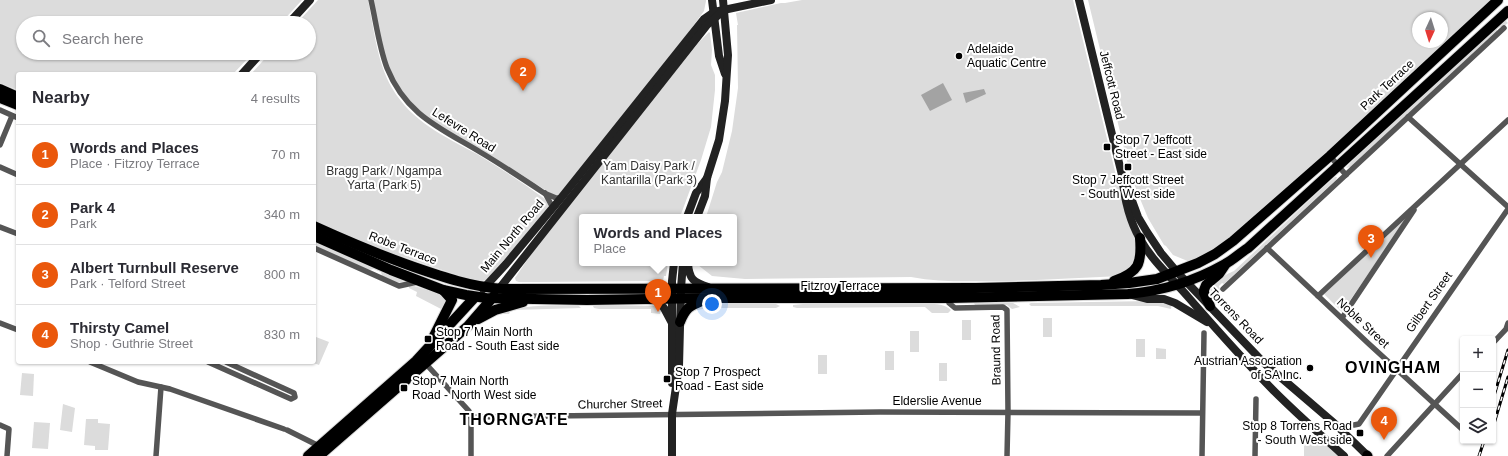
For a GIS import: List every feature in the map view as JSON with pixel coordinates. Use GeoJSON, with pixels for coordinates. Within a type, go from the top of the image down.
{"type":"FeatureCollection","features":[{"type":"Feature","properties":{"kind":"highway","name":"Park Terrace"},"geometry":{"type":"LineString","coordinates":[[1172,274],[1207,259],[1233,241],[1330,156],[1492,3],[1498,0]]}},
{"type":"Feature","properties":{"kind":"highway"},"geometry":{"type":"LineString","coordinates":[[1182,284],[1226,264],[1248,248],[1507,13]]}},
{"type":"Feature","properties":{"kind":"highway"},"geometry":{"type":"LineString","coordinates":[[0,89],[16,96]]}},
{"type":"Feature","properties":{"kind":"highway"},"geometry":{"type":"LineString","coordinates":[[0,98],[16,104]]}},
{"type":"Feature","properties":{"kind":"highway","name":"Robe Terrace"},"geometry":{"type":"LineString","coordinates":[[316,227],[378,254],[430,273],[464,283],[485,287]]}},
{"type":"Feature","properties":{"kind":"highway"},"geometry":{"type":"LineString","coordinates":[[316,230],[325,231]]}},
{"type":"Feature","properties":{"kind":"highway","name":"Robe Terrace"},"geometry":{"type":"LineString","coordinates":[[316,237],[443,290],[475,297],[492,298]]}},
{"type":"Feature","properties":{"kind":"highway"},"geometry":{"type":"LineString","coordinates":[[1101,285],[1133,273],[1141,255],[1140,238]]}},
{"type":"Feature","properties":{"kind":"highway"},"geometry":{"type":"LineString","coordinates":[[1210,306],[1204,290],[1206,285],[1219,274],[1226,264]]}},
{"type":"Feature","properties":{"kind":"highway","name":"Fitzroy Terrace"},"geometry":{"type":"LineString","coordinates":[[485,287],[656,300],[676,299],[711,293],[777,289],[976,288],[1130,284],[1157,279],[1172,274]]}},
{"type":"Feature","properties":{"kind":"highway","name":"Fitzroy Terrace"},"geometry":{"type":"LineString","coordinates":[[492,298],[537,299],[676,288],[711,293],[787,299],[1024,298],[1128,294],[1157,291],[1182,284]]}},
{"type":"Feature","properties":{"kind":"highway"},"geometry":{"type":"LineString","coordinates":[[833,288],[836,294],[876,294],[893,299]]}},
{"type":"Feature","properties":{"kind":"highway"},"geometry":{"type":"LineString","coordinates":[[910,288],[925,293],[944,293],[949,298]]}},
{"type":"Feature","properties":{"kind":"highway"},"geometry":{"type":"LineString","coordinates":[[976,288],[995,292],[1019,292],[1023,294],[1024,298]]}},
{"type":"Feature","properties":{"kind":"highway","name":"Main North Road"},"geometry":{"type":"LineString","coordinates":[[308,456],[321,451],[425,359],[468,326],[499,289]]}},
{"type":"Feature","properties":{"kind":"highway"},"geometry":{"type":"LineString","coordinates":[[777,289],[787,299]]}},
{"type":"Feature","properties":{"kind":"highway"},"geometry":{"type":"LineString","coordinates":[[425,359],[452,300],[443,290]]}},
{"type":"Feature","properties":{"kind":"highway"},"geometry":{"type":"LineString","coordinates":[[676,323],[687,308],[711,293]]}},
{"type":"Feature","properties":{"kind":"highway","name":"Main North Road"},"geometry":{"type":"LineString","coordinates":[[425,359],[475,297]]}},
{"type":"Feature","properties":{"kind":"highway"},"geometry":{"type":"LineString","coordinates":[[468,326],[495,310],[537,299]]}},
{"type":"Feature","properties":{"kind":"main road"},"geometry":{"type":"LineString","coordinates":[[295,16],[310,0]]}},
{"type":"Feature","properties":{"kind":"main road"},"geometry":{"type":"LineString","coordinates":[[712,0],[719,56],[726,78]]}},
{"type":"Feature","properties":{"kind":"main road"},"geometry":{"type":"LineString","coordinates":[[699,214],[705,196],[707,178],[714,159],[721,130],[725,101],[728,55],[723,0]]}},
{"type":"Feature","properties":{"kind":"main road"},"geometry":{"type":"LineString","coordinates":[[715,15],[725,10],[771,0]]}},
{"type":"Feature","properties":{"kind":"main road","name":"Jeffcott Road"},"geometry":{"type":"LineString","coordinates":[[1079,0],[1122,175],[1138,217],[1172,274]]}},
{"type":"Feature","properties":{"kind":"main road","name":"Main North Road"},"geometry":{"type":"LineString","coordinates":[[475,297],[506,264],[553,208],[704,19],[715,15]]}},
{"type":"Feature","properties":{"kind":"main road","name":"Main North Road"},"geometry":{"type":"LineString","coordinates":[[499,289],[715,15]]}},
{"type":"Feature","properties":{"kind":"main road"},"geometry":{"type":"LineString","coordinates":[[244,72],[255,60]]}},
{"type":"Feature","properties":{"kind":"main road","name":"Jeffcott Road"},"geometry":{"type":"LineString","coordinates":[[1122,175],[1123,190],[1128,208],[1133,224],[1140,238],[1149,252],[1172,274]]}},
{"type":"Feature","properties":{"kind":"main road"},"geometry":{"type":"LineString","coordinates":[[688,214],[696,193],[707,178]]}},
{"type":"Feature","properties":{"kind":"main road"},"geometry":{"type":"LineString","coordinates":[[672,456],[672,414],[678,366],[674,266]]}},
{"type":"Feature","properties":{"kind":"main road"},"geometry":{"type":"LineString","coordinates":[[676,288],[683,266]]}},
{"type":"Feature","properties":{"kind":"main road"},"geometry":{"type":"LineString","coordinates":[[688,266],[689,274],[692,279],[711,293]]}},
{"type":"Feature","properties":{"kind":"main road","name":"Torrens Road"},"geometry":{"type":"LineString","coordinates":[[1172,274],[1182,284],[1210,306],[1264,363],[1334,423],[1368,456]]}},
{"type":"Feature","properties":{"kind":"main road","name":"Torrens Road"},"geometry":{"type":"LineString","coordinates":[[1182,284],[1212,324],[1275,392],[1344,456]]}},
{"type":"Feature","properties":{"kind":"main road"},"geometry":{"type":"LineString","coordinates":[[1128,294],[1147,299],[1164,299],[1175,303],[1212,324]]}},
{"type":"Feature","properties":{"kind":"main road"},"geometry":{"type":"LineString","coordinates":[[656,300],[676,323]]}},
{"type":"Feature","properties":{"kind":"street","name":"Lefevre Road"},"geometry":{"type":"LineString","coordinates":[[371,0],[388,69],[400,92],[415,110],[434,126],[485,155],[544,193],[556,198],[561,198]]}},
{"type":"Feature","properties":{"kind":"street"},"geometry":{"type":"LineString","coordinates":[[1223,289],[1504,28]]}},
{"type":"Feature","properties":{"kind":"street"},"geometry":{"type":"LineString","coordinates":[[0,110],[15,117],[0,145]]}},
{"type":"Feature","properties":{"kind":"street"},"geometry":{"type":"LineString","coordinates":[[1408,117],[1508,208]]}},
{"type":"Feature","properties":{"kind":"street"},"geometry":{"type":"LineString","coordinates":[[1318,296],[1508,120]]}},
{"type":"Feature","properties":{"kind":"street"},"geometry":{"type":"LineString","coordinates":[[1330,156],[1346,175]]}},
{"type":"Feature","properties":{"kind":"street"},"geometry":{"type":"LineString","coordinates":[[0,167],[16,174]]}},
{"type":"Feature","properties":{"kind":"street","name":"Lefevre Road"},"geometry":{"type":"LineString","coordinates":[[544,193],[553,208]]}},
{"type":"Feature","properties":{"kind":"street"},"geometry":{"type":"LineString","coordinates":[[1342,318],[1410,218],[1417,205]]}},
{"type":"Feature","properties":{"kind":"street","name":"Gilbert Street"},"geometry":{"type":"LineString","coordinates":[[1354,425],[1359,424],[1508,208]]}},
{"type":"Feature","properties":{"kind":"street"},"geometry":{"type":"LineString","coordinates":[[0,227],[16,233]]}},
{"type":"Feature","properties":{"kind":"street","name":"Noble Street"},"geometry":{"type":"LineString","coordinates":[[1267,248],[1460,427]]}},
{"type":"Feature","properties":{"kind":"street","name":"Robe Terrace"},"geometry":{"type":"LineString","coordinates":[[316,249],[399,286],[420,281]]}},
{"type":"Feature","properties":{"kind":"street","name":"Braund Road"},"geometry":{"type":"LineString","coordinates":[[949,298],[949,303],[954,308],[1003,307],[1007,310],[1007,456]]}},
{"type":"Feature","properties":{"kind":"street"},"geometry":{"type":"LineString","coordinates":[[0,323],[16,329]]}},
{"type":"Feature","properties":{"kind":"street"},"geometry":{"type":"LineString","coordinates":[[1496,339],[1506,329],[1508,323]]}},
{"type":"Feature","properties":{"kind":"street"},"geometry":{"type":"LineString","coordinates":[[1202,456],[1204,333]]}},
{"type":"Feature","properties":{"kind":"street"},"geometry":{"type":"LineString","coordinates":[[425,359],[463,403],[471,417],[471,456]]}},
{"type":"Feature","properties":{"kind":"street"},"geometry":{"type":"LineString","coordinates":[[95,364],[138,382],[170,389],[285,430],[321,451]]}},
{"type":"Feature","properties":{"kind":"street"},"geometry":{"type":"LineString","coordinates":[[212,364],[290,399],[295,397],[294,393],[230,364]]}},
{"type":"Feature","properties":{"kind":"street"},"geometry":{"type":"LineString","coordinates":[[1387,456],[1460,377]]}},
{"type":"Feature","properties":{"kind":"street"},"geometry":{"type":"LineString","coordinates":[[156,456],[162,388]]}},
{"type":"Feature","properties":{"kind":"street"},"geometry":{"type":"LineString","coordinates":[[1255,456],[1256,399]]}},
{"type":"Feature","properties":{"kind":"street","name":"Elderslie Avenue"},"geometry":{"type":"LineString","coordinates":[[672,414],[1008,412],[1202,413]]}},
{"type":"Feature","properties":{"kind":"street","name":"Churcher Street"},"geometry":{"type":"LineString","coordinates":[[471,417],[672,414]]}},
{"type":"Feature","properties":{"kind":"street"},"geometry":{"type":"LineString","coordinates":[[0,425],[9,429],[7,456]]}},
{"type":"Feature","properties":{"kind":"green space"},"geometry":{"type":"Polygon","coordinates":[[[0,0],[302,0],[287,16],[16,16],[16,60],[246,60],[235,72],[16,72],[16,89],[0,83],[0,0]]]}},
{"type":"Feature","properties":{"kind":"green space","name":"Bragg Park / Ngampa Yarta (Park 5)"},"geometry":{"type":"Polygon","coordinates":[[[318,0],[368,0],[379,56],[387,78],[400,100],[419,119],[430,127],[486,159],[545,199],[549,206],[547,212],[486,280],[480,281],[463,277],[404,257],[380,251],[316,222],[316,72],[253,72],[264,60],[316,60],[316,16],[303,16],[318,0]]]}},
{"type":"Feature","properties":{"kind":"green space"},"geometry":{"type":"Polygon","coordinates":[[[372,0],[706,1],[704,11],[654,80],[559,196],[556,197],[519,173],[435,124],[407,100],[388,69],[372,0]]]}},
{"type":"Feature","properties":{"kind":"green space"},"geometry":{"type":"Polygon","coordinates":[[[802,0],[1073,0],[1124,208],[1135,239],[1138,259],[1121,276],[1049,280],[958,281],[911,277],[745,279],[712,276],[699,266],[737,266],[737,214],[707,214],[717,182],[722,172],[732,131],[738,88],[738,25],[736,13],[802,0]]]}},
{"type":"Feature","properties":{"kind":"green space"},"geometry":{"type":"Polygon","coordinates":[[[1088,0],[1491,0],[1448,40],[1448,12],[1412,12],[1412,48],[1440,48],[1357,126],[1232,237],[1210,252],[1190,262],[1173,255],[1164,245],[1148,218],[1131,177],[1088,0]]]}},
{"type":"Feature","properties":{"kind":"green space"},"geometry":{"type":"Polygon","coordinates":[[[1505,20],[1508,23],[1497,29],[1497,33],[1352,167],[1346,168],[1352,161],[1505,20]]]}},
{"type":"Feature","properties":{"kind":"green space","name":"Yam Daisy Park / Kantarilla (Park 3)"},"geometry":{"type":"Polygon","coordinates":[[[709,32],[710,33],[712,50],[711,65],[715,75],[715,90],[711,127],[701,160],[681,214],[579,214],[579,266],[668,266],[666,276],[664,276],[663,281],[516,281],[515,278],[532,253],[699,42],[709,32]]]}},
{"type":"Feature","properties":{"kind":"green space"},"geometry":{"type":"Polygon","coordinates":[[[1335,177],[1337,177],[1336,180],[1224,284],[1222,283],[1219,286],[1220,290],[1216,292],[1221,298],[1219,301],[1214,302],[1211,297],[1211,292],[1215,283],[1219,279],[1234,271],[1335,177]]]}},
{"type":"Feature","properties":{"kind":"green space"},"geometry":{"type":"Polygon","coordinates":[[[1402,222],[1404,222],[1342,312],[1324,294],[1402,222]]]}},
{"type":"Feature","properties":{"kind":"green space"},"geometry":{"type":"Polygon","coordinates":[[[316,240],[406,281],[398,283],[382,276],[381,272],[374,269],[369,270],[316,247],[316,240]]]}},
{"type":"Feature","properties":{"kind":"green space"},"geometry":{"type":"Polygon","coordinates":[[[411,285],[444,295],[446,305],[443,310],[416,296],[417,292],[409,288],[411,285]]]}},
{"type":"Feature","properties":{"kind":"green space"},"geometry":{"type":"Polygon","coordinates":[[[1152,301],[1172,304],[1171,309],[1158,306],[1031,306],[1029,304],[1031,303],[1152,301]]]}},
{"type":"Feature","properties":{"kind":"green space"},"geometry":{"type":"Polygon","coordinates":[[[974,303],[1013,303],[1020,307],[1012,309],[1007,305],[975,305],[974,303]]]}},
{"type":"Feature","properties":{"kind":"green space"},"geometry":{"type":"Polygon","coordinates":[[[706,304],[776,304],[780,306],[776,308],[709,308],[691,311],[706,304]]]}},
{"type":"Feature","properties":{"kind":"green space"},"geometry":{"type":"Polygon","coordinates":[[[934,304],[943,305],[951,310],[948,313],[932,313],[925,307],[793,307],[793,305],[934,304]]]}},
{"type":"Feature","properties":{"kind":"green space"},"geometry":{"type":"Polygon","coordinates":[[[578,305],[581,308],[513,310],[509,314],[498,314],[508,311],[527,307],[578,305]]]}},
{"type":"Feature","properties":{"kind":"green space"},"geometry":{"type":"Polygon","coordinates":[[[593,306],[654,306],[661,310],[660,314],[651,313],[651,309],[599,309],[594,308],[593,306]]]}},
{"type":"Feature","properties":{"kind":"green space"},"geometry":{"type":"Polygon","coordinates":[[[1043,318],[1052,318],[1052,337],[1043,337],[1043,318]]]}},
{"type":"Feature","properties":{"kind":"green space"},"geometry":{"type":"Polygon","coordinates":[[[962,320],[971,320],[971,340],[962,340],[962,320]]]}},
{"type":"Feature","properties":{"kind":"green space"},"geometry":{"type":"Polygon","coordinates":[[[910,331],[919,331],[919,352],[910,352],[910,331]]]}},
{"type":"Feature","properties":{"kind":"green space"},"geometry":{"type":"Polygon","coordinates":[[[316,337],[329,342],[319,365],[316,364],[316,337]]]}},
{"type":"Feature","properties":{"kind":"green space"},"geometry":{"type":"Polygon","coordinates":[[[1136,339],[1145,339],[1145,357],[1136,357],[1136,339]]]}},
{"type":"Feature","properties":{"kind":"green space"},"geometry":{"type":"Polygon","coordinates":[[[1156,348],[1166,349],[1166,359],[1156,359],[1156,348]]]}},
{"type":"Feature","properties":{"kind":"green space"},"geometry":{"type":"Polygon","coordinates":[[[885,351],[894,351],[894,370],[885,370],[885,351]]]}},
{"type":"Feature","properties":{"kind":"green space"},"geometry":{"type":"Polygon","coordinates":[[[818,355],[827,355],[827,374],[818,374],[818,355]]]}},
{"type":"Feature","properties":{"kind":"green space"},"geometry":{"type":"Polygon","coordinates":[[[939,363],[947,363],[947,381],[939,381],[939,363]]]}},
{"type":"Feature","properties":{"kind":"green space"},"geometry":{"type":"Polygon","coordinates":[[[22,373],[34,374],[33,396],[20,395],[22,373]]]}},
{"type":"Feature","properties":{"kind":"green space"},"geometry":{"type":"Polygon","coordinates":[[[63,404],[75,408],[72,432],[60,430],[63,404]]]}},
{"type":"Feature","properties":{"kind":"green space"},"geometry":{"type":"Polygon","coordinates":[[[86,419],[98,419],[98,423],[110,424],[108,450],[95,450],[95,446],[84,445],[86,419]]]}},
{"type":"Feature","properties":{"kind":"green space"},"geometry":{"type":"Polygon","coordinates":[[[34,422],[50,423],[48,449],[32,448],[34,422]]]}},
{"type":"Feature","properties":{"kind":"green space"},"geometry":{"type":"Polygon","coordinates":[[[1312,435],[1321,440],[1338,456],[1304,456],[1304,438],[1312,435]]]}},
{"type":"Feature","properties":{"kind":"shaded area"},"geometry":{"type":"Polygon","coordinates":[[[943,83],[952,100],[930,111],[921,95],[943,83]]]}},
{"type":"Feature","properties":{"kind":"shaded area"},"geometry":{"type":"Polygon","coordinates":[[[984,89],[986,94],[966,103],[963,93],[984,89]]]}},
{"type":"Feature","properties":{"kind":"railway"},"geometry":{"type":"LineString","coordinates":[[1496,389],[1508,350]]}},
{"type":"Feature","properties":{"kind":"railway"},"geometry":{"type":"LineString","coordinates":[[1496,417],[1508,377]]}},
{"type":"Feature","properties":{"kind":"railway"},"geometry":{"type":"LineString","coordinates":[[1479,456],[1483,444]]}},
{"type":"Feature","properties":{"kind":"place","name":"Adelaide Aquatic Centre"},"geometry":{"type":"Point","coordinates":[959,56]}},
{"type":"Feature","properties":{"kind":"place","name":"Park 4"},"geometry":{"type":"Point","coordinates":[523,91]}},
{"type":"Feature","properties":{"kind":"place","name":"Stop 7 Jeffcott Street - East side"},"geometry":{"type":"Point","coordinates":[1107,147]}},
{"type":"Feature","properties":{"kind":"place","name":"Stop 7 Jeffcott Street - South West side"},"geometry":{"type":"Point","coordinates":[1128,167]}},
{"type":"Feature","properties":{"kind":"place","name":"Albert Turnbull Reserve"},"geometry":{"type":"Point","coordinates":[1371,258]}},
{"type":"Feature","properties":{"kind":"place","name":"Words and Places"},"geometry":{"type":"Point","coordinates":[658,312]}},
{"type":"Feature","properties":{"kind":"place","name":"Stop 7 Main North Road - South East side"},"geometry":{"type":"Point","coordinates":[428,339]}},
{"type":"Feature","properties":{"kind":"place","name":"Austrian Association of SA Inc."},"geometry":{"type":"Point","coordinates":[1310,368]}},
{"type":"Feature","properties":{"kind":"place","name":"Stop 7 Prospect Road - East side"},"geometry":{"type":"Point","coordinates":[667,379]}},
{"type":"Feature","properties":{"kind":"place","name":"Stop 7 Main North Road - North West side"},"geometry":{"type":"Point","coordinates":[404,388]}},
{"type":"Feature","properties":{"kind":"place","name":"Stop 8 Torrens Road - South West side"},"geometry":{"type":"Point","coordinates":[1360,433]}},
{"type":"Feature","properties":{"kind":"place","name":"Thirsty Camel"},"geometry":{"type":"Point","coordinates":[1384,440]}},
{"type":"Feature","properties":{"kind":"district","name":"OVINGHAM"},"geometry":{"type":"Point","coordinates":[1393,367]}},
{"type":"Feature","properties":{"kind":"district","name":"THORNGATE"},"geometry":{"type":"Point","coordinates":[514,419]}}]}
